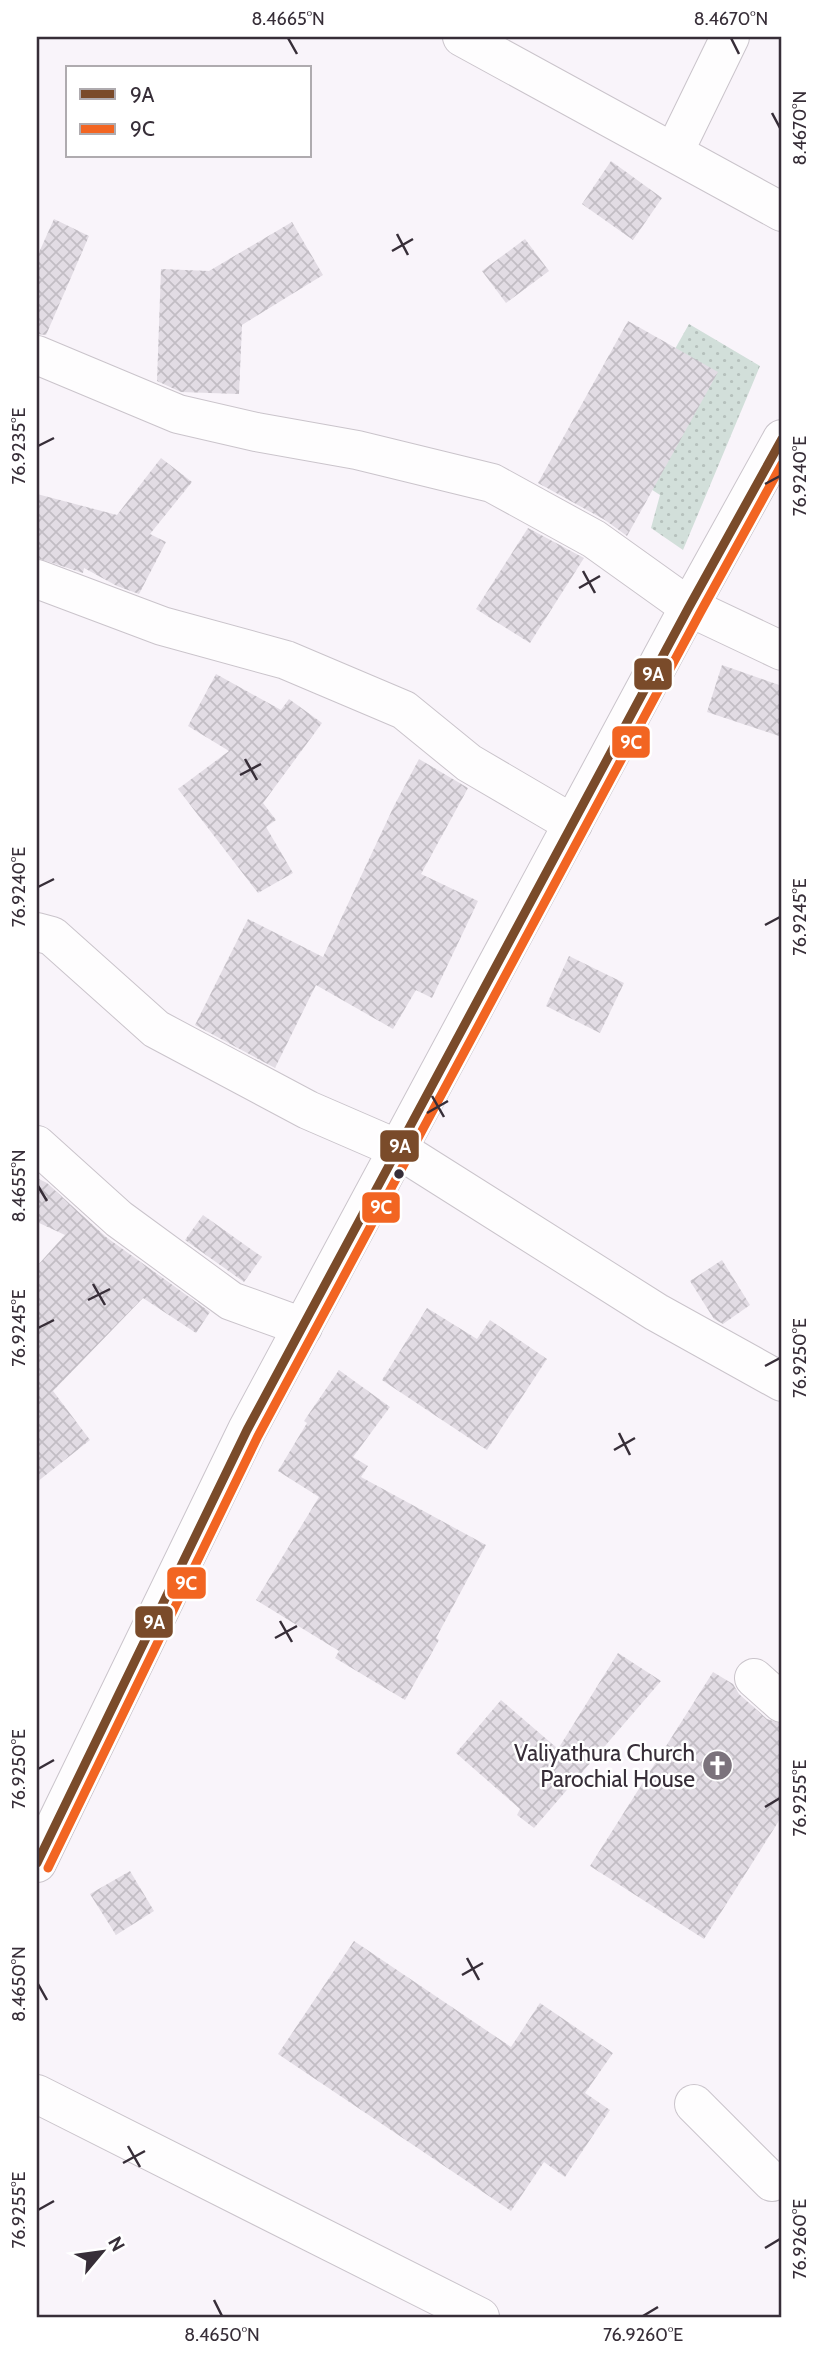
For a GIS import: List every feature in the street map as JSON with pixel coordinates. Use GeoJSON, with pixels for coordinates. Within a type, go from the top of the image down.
{"type":"FeatureCollection","features":[{"type":"Feature","properties":{"kind":"street"},"geometry":{"type":"LineString","coordinates":[[462,37],[782,212]]}},
{"type":"Feature","properties":{"kind":"street"},"geometry":{"type":"LineString","coordinates":[[674,152],[730,37]]}},
{"type":"Feature","properties":{"kind":"street"},"geometry":{"type":"LineString","coordinates":[[37,355],[178,414],[256,432],[357,450],[492,483],[594,540],[689,607],[782,651]]}},
{"type":"Feature","properties":{"kind":"street"},"geometry":{"type":"LineString","coordinates":[[37,1863],[247,1430],[782,439]]}},
{"type":"Feature","properties":{"kind":"street"},"geometry":{"type":"LineString","coordinates":[[37,579],[162,626],[286,660],[404,710],[469,763],[573,824]]}},
{"type":"Feature","properties":{"kind":"street"},"geometry":{"type":"LineString","coordinates":[[37,932],[52,936],[156,1029],[307,1110],[398,1149],[656,1312],[782,1382]]}},
{"type":"Feature","properties":{"kind":"street"},"geometry":{"type":"LineString","coordinates":[[37,1146],[119,1219],[231,1301],[303,1327]]}},
{"type":"Feature","properties":{"kind":"street"},"geometry":{"type":"LineString","coordinates":[[754,1678],[782,1703]]}},
{"type":"Feature","properties":{"kind":"street"},"geometry":{"type":"LineString","coordinates":[[37,2094],[480,2317]]}},
{"type":"Feature","properties":{"kind":"street"},"geometry":{"type":"LineString","coordinates":[[694,2104],[779,2180]]}},
{"type":"Feature","properties":{"kind":"shaded area"},"geometry":{"type":"Polygon","coordinates":[[[689,324],[760,366],[683,550],[651,528],[660,495],[611,463],[689,324]]]}},
{"type":"Feature","properties":{"kind":"building"},"geometry":{"type":"Polygon","coordinates":[[[611,161],[662,198],[633,240],[582,204],[611,161]]]}},
{"type":"Feature","properties":{"kind":"building"},"geometry":{"type":"Polygon","coordinates":[[[54,219],[89,236],[46,335],[37,334],[37,257],[54,219]]]}},
{"type":"Feature","properties":{"kind":"building"},"geometry":{"type":"Polygon","coordinates":[[[292,222],[323,275],[242,325],[239,394],[181,392],[157,381],[161,269],[209,271],[292,222]]]}},
{"type":"Feature","properties":{"kind":"building"},"geometry":{"type":"Polygon","coordinates":[[[525,239],[549,271],[506,303],[482,271],[525,239]]]}},
{"type":"Feature","properties":{"kind":"building"},"geometry":{"type":"Polygon","coordinates":[[[628,321],[718,372],[627,536],[605,520],[538,483],[628,321]]]}},
{"type":"Feature","properties":{"kind":"building"},"geometry":{"type":"Polygon","coordinates":[[[161,458],[192,482],[150,534],[166,542],[139,594],[117,586],[84,568],[83,573],[37,558],[37,494],[117,515],[161,458]]]}},
{"type":"Feature","properties":{"kind":"building"},"geometry":{"type":"Polygon","coordinates":[[[528,528],[584,558],[530,643],[476,609],[528,528]]]}},
{"type":"Feature","properties":{"kind":"building"},"geometry":{"type":"Polygon","coordinates":[[[722,665],[782,686],[782,737],[707,712],[722,665]]]}},
{"type":"Feature","properties":{"kind":"building"},"geometry":{"type":"Polygon","coordinates":[[[216,674],[281,710],[289,699],[322,723],[263,803],[276,820],[266,827],[293,873],[258,893],[178,789],[229,751],[188,726],[216,674]]]}},
{"type":"Feature","properties":{"kind":"building"},"geometry":{"type":"Polygon","coordinates":[[[419,759],[468,788],[421,874],[478,901],[432,998],[416,990],[393,1029],[316,985],[275,1068],[195,1025],[248,919],[323,957],[419,759]]]}},
{"type":"Feature","properties":{"kind":"building"},"geometry":{"type":"Polygon","coordinates":[[[569,956],[624,983],[600,1033],[546,1006],[569,956]]]}},
{"type":"Feature","properties":{"kind":"building"},"geometry":{"type":"Polygon","coordinates":[[[37,1178],[47,1183],[106,1237],[210,1312],[196,1333],[143,1298],[53,1391],[90,1440],[37,1482],[37,1266],[65,1235],[37,1222],[37,1178]]]}},
{"type":"Feature","properties":{"kind":"building"},"geometry":{"type":"Polygon","coordinates":[[[203,1215],[262,1257],[244,1282],[185,1240],[203,1215]]]}},
{"type":"Feature","properties":{"kind":"building"},"geometry":{"type":"Polygon","coordinates":[[[722,1260],[750,1305],[723,1324],[714,1319],[690,1281],[722,1260]]]}},
{"type":"Feature","properties":{"kind":"building"},"geometry":{"type":"Polygon","coordinates":[[[427,1308],[477,1339],[490,1320],[547,1359],[487,1450],[382,1380],[427,1308]]]}},
{"type":"Feature","properties":{"kind":"building"},"geometry":{"type":"Polygon","coordinates":[[[339,1370],[390,1407],[353,1457],[368,1466],[361,1477],[486,1545],[436,1638],[439,1640],[405,1700],[335,1658],[339,1651],[256,1600],[319,1497],[278,1471],[307,1423],[304,1421],[339,1370]]]}},
{"type":"Feature","properties":{"kind":"building"},"geometry":{"type":"Polygon","coordinates":[[[618,1653],[661,1681],[534,1828],[517,1815],[520,1809],[456,1753],[501,1700],[558,1749],[618,1653]]]}},
{"type":"Feature","properties":{"kind":"building","name":"Valiyathura Church Parochial House"},"geometry":{"type":"Polygon","coordinates":[[[713,1672],[733,1684],[739,1694],[767,1719],[782,1724],[782,1816],[704,1939],[590,1866],[713,1672]]]}},
{"type":"Feature","properties":{"kind":"building"},"geometry":{"type":"Polygon","coordinates":[[[130,1871],[154,1911],[116,1935],[90,1894],[130,1871]]]}},
{"type":"Feature","properties":{"kind":"building"},"geometry":{"type":"Polygon","coordinates":[[[354,1941],[511,2047],[540,2003],[613,2053],[585,2093],[610,2110],[565,2177],[544,2162],[511,2211],[278,2054],[354,1941]]]}},
{"type":"Feature","properties":{"kind":"transit line","name":"9A"},"geometry":{"type":"LineString","coordinates":[[37,1863],[247,1430],[782,439]]}},
{"type":"Feature","properties":{"kind":"transit line","name":"9C"},"geometry":{"type":"LineString","coordinates":[[48,1868],[258,1436],[782,464]]}},
{"type":"Feature","properties":{"kind":"place","name":"Valiyathura Church Parochial House"},"geometry":{"type":"Point","coordinates":[718,1766]}}]}
